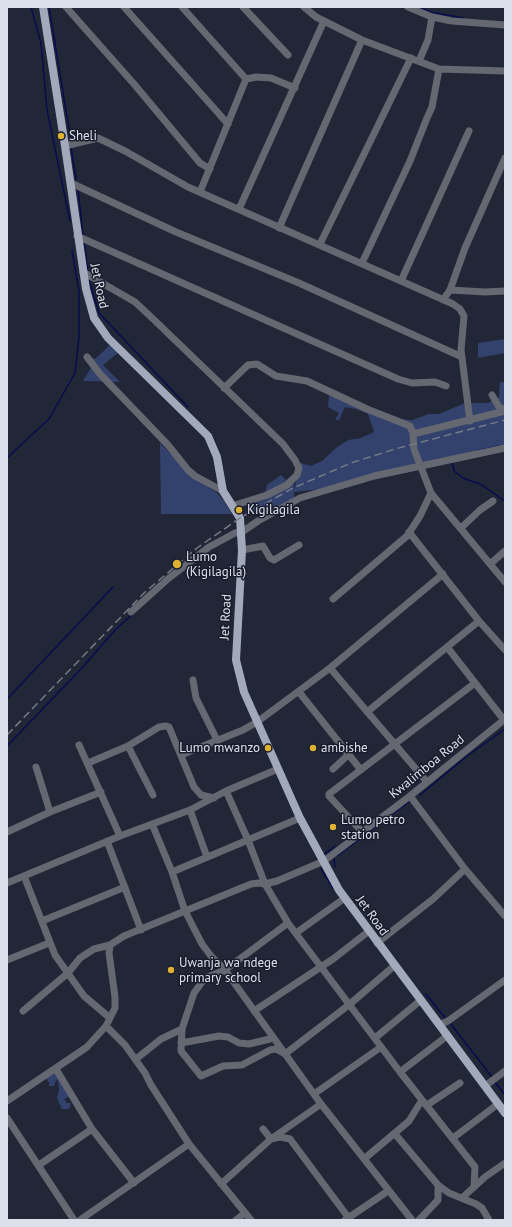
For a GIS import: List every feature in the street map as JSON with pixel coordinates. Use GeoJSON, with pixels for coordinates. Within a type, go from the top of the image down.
{"type":"FeatureCollection","features":[{"type":"Feature","properties":{"kind":"main road","name":"Jet Road"},"geometry":{"type":"LineString","coordinates":[[43,7],[71,183],[83,272],[91,309],[100,329],[208,436],[217,457],[223,491],[240,518],[242,550],[236,660],[244,692],[300,818],[344,897],[505,1113]]}},
{"type":"Feature","properties":{"kind":"street"},"geometry":{"type":"LineString","coordinates":[[66,7],[134,84],[200,163],[210,169]]}},
{"type":"Feature","properties":{"kind":"street"},"geometry":{"type":"LineString","coordinates":[[124,7],[228,124]]}},
{"type":"Feature","properties":{"kind":"street"},"geometry":{"type":"LineString","coordinates":[[182,7],[246,80]]}},
{"type":"Feature","properties":{"kind":"street"},"geometry":{"type":"LineString","coordinates":[[243,7],[288,55]]}},
{"type":"Feature","properties":{"kind":"street"},"geometry":{"type":"LineString","coordinates":[[304,7],[324,21],[362,40],[439,69],[505,71]]}},
{"type":"Feature","properties":{"kind":"street"},"geometry":{"type":"LineString","coordinates":[[408,7],[432,17],[452,21],[505,25]]}},
{"type":"Feature","properties":{"kind":"street"},"geometry":{"type":"LineString","coordinates":[[419,62],[428,40],[432,17]]}},
{"type":"Feature","properties":{"kind":"street"},"geometry":{"type":"LineString","coordinates":[[239,208],[295,88],[324,21]]}},
{"type":"Feature","properties":{"kind":"street"},"geometry":{"type":"LineString","coordinates":[[279,228],[362,40]]}},
{"type":"Feature","properties":{"kind":"street"},"geometry":{"type":"LineString","coordinates":[[320,244],[411,58]]}},
{"type":"Feature","properties":{"kind":"street"},"geometry":{"type":"LineString","coordinates":[[362,263],[410,161],[432,107],[439,69]]}},
{"type":"Feature","properties":{"kind":"street"},"geometry":{"type":"LineString","coordinates":[[246,80],[256,77],[266,78],[295,88]]}},
{"type":"Feature","properties":{"kind":"street"},"geometry":{"type":"LineString","coordinates":[[200,192],[246,80]]}},
{"type":"Feature","properties":{"kind":"street"},"geometry":{"type":"LineString","coordinates":[[401,281],[469,131]]}},
{"type":"Feature","properties":{"kind":"street"},"geometry":{"type":"LineString","coordinates":[[65,146],[98,138],[125,151],[170,178],[239,208],[279,228],[320,244],[460,309],[464,316],[462,358],[470,421]]}},
{"type":"Feature","properties":{"kind":"street"},"geometry":{"type":"LineString","coordinates":[[443,300],[450,290],[465,248],[505,158]]}},
{"type":"Feature","properties":{"kind":"street"},"geometry":{"type":"LineString","coordinates":[[71,183],[176,232],[299,283],[462,358]]}},
{"type":"Feature","properties":{"kind":"street"},"geometry":{"type":"LineString","coordinates":[[78,236],[398,379],[412,383],[435,382],[446,386]]}},
{"type":"Feature","properties":{"kind":"street"},"geometry":{"type":"LineString","coordinates":[[83,272],[135,302],[283,444],[295,460],[299,468],[293,480],[287,485],[267,495],[232,506]]}},
{"type":"Feature","properties":{"kind":"street"},"geometry":{"type":"LineString","coordinates":[[450,290],[485,292],[505,290]]}},
{"type":"Feature","properties":{"kind":"street"},"geometry":{"type":"LineString","coordinates":[[87,357],[123,399],[168,445],[188,470],[195,476],[223,491]]}},
{"type":"Feature","properties":{"kind":"street"},"geometry":{"type":"LineString","coordinates":[[224,388],[245,368],[252,364],[257,364],[276,376],[307,381],[361,407],[410,426],[413,434],[414,449],[431,493],[505,582]]}},
{"type":"Feature","properties":{"kind":"street"},"geometry":{"type":"LineString","coordinates":[[492,395],[499,407],[505,411]]}},
{"type":"Feature","properties":{"kind":"street"},"geometry":{"type":"LineString","coordinates":[[413,434],[470,421],[505,411]]}},
{"type":"Feature","properties":{"kind":"street"},"geometry":{"type":"LineString","coordinates":[[131,612],[169,578],[209,547],[235,533],[242,532],[270,514],[311,494],[374,476],[505,448]]}},
{"type":"Feature","properties":{"kind":"street"},"geometry":{"type":"LineString","coordinates":[[333,598],[393,548],[409,532],[420,516],[431,493]]}},
{"type":"Feature","properties":{"kind":"street"},"geometry":{"type":"LineString","coordinates":[[461,528],[480,510],[493,501]]}},
{"type":"Feature","properties":{"kind":"street"},"geometry":{"type":"LineString","coordinates":[[409,532],[480,622],[505,650]]}},
{"type":"Feature","properties":{"kind":"street"},"geometry":{"type":"LineString","coordinates":[[242,550],[263,546],[270,558],[274,560],[299,545]]}},
{"type":"Feature","properties":{"kind":"street"},"geometry":{"type":"LineString","coordinates":[[490,564],[505,551]]}},
{"type":"Feature","properties":{"kind":"street"},"geometry":{"type":"LineString","coordinates":[[181,755],[257,722],[330,668],[443,574]]}},
{"type":"Feature","properties":{"kind":"street"},"geometry":{"type":"LineString","coordinates":[[368,712],[480,622]]}},
{"type":"Feature","properties":{"kind":"street"},"geometry":{"type":"LineString","coordinates":[[447,647],[504,720]]}},
{"type":"Feature","properties":{"kind":"street"},"geometry":{"type":"LineString","coordinates":[[330,668],[427,782]]}},
{"type":"Feature","properties":{"kind":"street"},"geometry":{"type":"LineString","coordinates":[[193,680],[196,698],[217,740]]}},
{"type":"Feature","properties":{"kind":"street"},"geometry":{"type":"LineString","coordinates":[[362,833],[329,795],[475,683]]}},
{"type":"Feature","properties":{"kind":"street"},"geometry":{"type":"LineString","coordinates":[[299,692],[361,770]]}},
{"type":"Feature","properties":{"kind":"street","name":"Kwalimboa Road"},"geometry":{"type":"LineString","coordinates":[[23,1011],[68,972],[86,953],[251,884],[265,884],[277,881],[324,861],[410,796],[504,720]]}},
{"type":"Feature","properties":{"kind":"street"},"geometry":{"type":"LineString","coordinates":[[88,764],[128,746],[159,727],[166,726],[169,727],[196,791],[207,798],[214,798]]}},
{"type":"Feature","properties":{"kind":"street"},"geometry":{"type":"LineString","coordinates":[[79,745],[120,836]]}},
{"type":"Feature","properties":{"kind":"street"},"geometry":{"type":"LineString","coordinates":[[128,746],[153,795]]}},
{"type":"Feature","properties":{"kind":"street"},"geometry":{"type":"LineString","coordinates":[[333,768],[349,754]]}},
{"type":"Feature","properties":{"kind":"street"},"geometry":{"type":"LineString","coordinates":[[36,767],[50,812]]}},
{"type":"Feature","properties":{"kind":"street"},"geometry":{"type":"LineString","coordinates":[[7,883],[120,836],[190,810],[226,791],[278,768]]}},
{"type":"Feature","properties":{"kind":"street"},"geometry":{"type":"LineString","coordinates":[[226,791],[248,840],[265,884],[288,923],[400,1072],[475,1167],[474,1187]]}},
{"type":"Feature","properties":{"kind":"street"},"geometry":{"type":"LineString","coordinates":[[7,832],[50,812],[101,792]]}},
{"type":"Feature","properties":{"kind":"street"},"geometry":{"type":"LineString","coordinates":[[410,796],[466,869],[502,906],[505,916]]}},
{"type":"Feature","properties":{"kind":"street"},"geometry":{"type":"LineString","coordinates":[[190,810],[207,857]]}},
{"type":"Feature","properties":{"kind":"street"},"geometry":{"type":"LineString","coordinates":[[172,872],[300,818]]}},
{"type":"Feature","properties":{"kind":"street"},"geometry":{"type":"LineString","coordinates":[[152,824],[172,872],[185,911],[202,944],[211,956],[225,970],[320,1104],[412,1220]]}},
{"type":"Feature","properties":{"kind":"street"},"geometry":{"type":"LineString","coordinates":[[108,841],[141,930]]}},
{"type":"Feature","properties":{"kind":"street"},"geometry":{"type":"LineString","coordinates":[[377,943],[433,899],[466,869]]}},
{"type":"Feature","properties":{"kind":"street"},"geometry":{"type":"LineString","coordinates":[[24,876],[49,943],[55,955],[84,996],[110,1018]]}},
{"type":"Feature","properties":{"kind":"street"},"geometry":{"type":"LineString","coordinates":[[42,921],[125,887]]}},
{"type":"Feature","properties":{"kind":"street"},"geometry":{"type":"LineString","coordinates":[[296,933],[344,897]]}},
{"type":"Feature","properties":{"kind":"street"},"geometry":{"type":"LineString","coordinates":[[285,1054],[276,1049],[270,1050],[242,1065],[223,1066],[201,1076],[184,1056],[181,1043],[182,1029],[194,993],[205,978],[225,970],[288,923]]}},
{"type":"Feature","properties":{"kind":"street"},"geometry":{"type":"LineString","coordinates":[[254,1010],[322,967],[369,932]]}},
{"type":"Feature","properties":{"kind":"street"},"geometry":{"type":"LineString","coordinates":[[7,960],[49,943]]}},
{"type":"Feature","properties":{"kind":"street"},"geometry":{"type":"LineString","coordinates":[[7,1101],[88,1047],[106,1026],[114,1008],[115,997],[108,953],[110,944]]}},
{"type":"Feature","properties":{"kind":"street"},"geometry":{"type":"LineString","coordinates":[[285,1054],[350,1004],[394,966]]}},
{"type":"Feature","properties":{"kind":"street"},"geometry":{"type":"LineString","coordinates":[[439,1025],[448,1021],[505,980]]}},
{"type":"Feature","properties":{"kind":"street"},"geometry":{"type":"LineString","coordinates":[[375,1038],[421,1000]]}},
{"type":"Feature","properties":{"kind":"street"},"geometry":{"type":"LineString","coordinates":[[106,1026],[125,1045],[136,1059],[189,1144],[251,1220]]}},
{"type":"Feature","properties":{"kind":"street"},"geometry":{"type":"LineString","coordinates":[[136,1059],[161,1039],[182,1029]]}},
{"type":"Feature","properties":{"kind":"street"},"geometry":{"type":"LineString","coordinates":[[181,1043],[219,1036],[249,1044],[274,1038]]}},
{"type":"Feature","properties":{"kind":"street"},"geometry":{"type":"LineString","coordinates":[[400,1072],[447,1036]]}},
{"type":"Feature","properties":{"kind":"street"},"geometry":{"type":"LineString","coordinates":[[314,1094],[381,1047]]}},
{"type":"Feature","properties":{"kind":"street"},"geometry":{"type":"LineString","coordinates":[[56,1069],[92,1129],[134,1183]]}},
{"type":"Feature","properties":{"kind":"street"},"geometry":{"type":"LineString","coordinates":[[485,1086],[505,1071]]}},
{"type":"Feature","properties":{"kind":"street"},"geometry":{"type":"LineString","coordinates":[[364,1159],[409,1121],[424,1102],[460,1083]]}},
{"type":"Feature","properties":{"kind":"street"},"geometry":{"type":"LineString","coordinates":[[221,1184],[272,1139],[320,1104]]}},
{"type":"Feature","properties":{"kind":"street"},"geometry":{"type":"LineString","coordinates":[[453,1138],[498,1104]]}},
{"type":"Feature","properties":{"kind":"street"},"geometry":{"type":"LineString","coordinates":[[7,1118],[74,1220]]}},
{"type":"Feature","properties":{"kind":"street"},"geometry":{"type":"LineString","coordinates":[[39,1166],[92,1129]]}},
{"type":"Feature","properties":{"kind":"street"},"geometry":{"type":"LineString","coordinates":[[263,1129],[272,1139]]}},
{"type":"Feature","properties":{"kind":"street"},"geometry":{"type":"LineString","coordinates":[[395,1134],[438,1185],[449,1193],[471,1201],[482,1208],[489,1220]]}},
{"type":"Feature","properties":{"kind":"street"},"geometry":{"type":"LineString","coordinates":[[272,1139],[280,1137],[290,1139],[347,1219],[388,1190]]}},
{"type":"Feature","properties":{"kind":"street"},"geometry":{"type":"LineString","coordinates":[[80,1220],[189,1144]]}},
{"type":"Feature","properties":{"kind":"street"},"geometry":{"type":"LineString","coordinates":[[462,1198],[491,1172],[505,1163]]}},
{"type":"Feature","properties":{"kind":"street"},"geometry":{"type":"LineString","coordinates":[[438,1185],[438,1200]]}},
{"type":"Feature","properties":{"kind":"street"},"geometry":{"type":"LineString","coordinates":[[419,1220],[438,1200],[449,1193]]}},
{"type":"Feature","properties":{"kind":"street"},"geometry":{"type":"LineString","coordinates":[[236,1220],[245,1213]]}},
{"type":"Feature","properties":{"kind":"shaded area"},"geometry":{"type":"Polygon","coordinates":[[[505,339],[505,353],[478,358],[478,343],[505,339]]]}},
{"type":"Feature","properties":{"kind":"shaded area"},"geometry":{"type":"Polygon","coordinates":[[[110,345],[118,353],[103,365],[120,382],[83,381],[91,368],[91,357],[95,359],[110,345]]]}},
{"type":"Feature","properties":{"kind":"shaded area"},"geometry":{"type":"Polygon","coordinates":[[[500,382],[505,382],[505,451],[386,476],[356,485],[294,492],[294,515],[256,514],[246,505],[246,500],[256,495],[265,493],[267,485],[281,475],[286,480],[294,474],[294,490],[301,463],[311,466],[322,461],[336,448],[348,440],[361,438],[374,432],[368,414],[356,409],[345,407],[339,420],[335,420],[339,413],[328,407],[329,395],[398,419],[412,420],[429,414],[439,414],[465,403],[488,403],[499,397],[500,382]]]}},
{"type":"Feature","properties":{"kind":"shaded area"},"geometry":{"type":"Polygon","coordinates":[[[160,443],[176,460],[201,482],[217,493],[232,514],[161,514],[160,443]]]}},
{"type":"Feature","properties":{"kind":"shaded area"},"geometry":{"type":"Polygon","coordinates":[[[51,1073],[57,1073],[71,1098],[68,1097],[64,1099],[67,1103],[71,1103],[69,1109],[62,1109],[57,1098],[59,1090],[58,1081],[56,1080],[54,1086],[49,1086],[49,1082],[46,1079],[51,1073]]]}},
{"type":"Feature","properties":{"kind":"waterway"},"geometry":{"type":"LineString","coordinates":[[31,7],[41,43],[47,110],[70,221]]}},
{"type":"Feature","properties":{"kind":"waterway"},"geometry":{"type":"LineString","coordinates":[[49,7],[71,141]]}},
{"type":"Feature","properties":{"kind":"waterway"},"geometry":{"type":"LineString","coordinates":[[418,7],[431,12],[463,18]]}},
{"type":"Feature","properties":{"kind":"waterway"},"geometry":{"type":"LineString","coordinates":[[71,147],[76,179]]}},
{"type":"Feature","properties":{"kind":"waterway"},"geometry":{"type":"LineString","coordinates":[[78,189],[83,235]]}},
{"type":"Feature","properties":{"kind":"waterway"},"geometry":{"type":"LineString","coordinates":[[84,242],[88,272]]}},
{"type":"Feature","properties":{"kind":"waterway"},"geometry":{"type":"LineString","coordinates":[[7,458],[49,419],[75,373],[79,337],[79,291],[72,250]]}},
{"type":"Feature","properties":{"kind":"waterway"},"geometry":{"type":"LineString","coordinates":[[89,280],[99,313],[188,407]]}},
{"type":"Feature","properties":{"kind":"waterway"},"geometry":{"type":"LineString","coordinates":[[476,451],[499,446]]}},
{"type":"Feature","properties":{"kind":"waterway"},"geometry":{"type":"LineString","coordinates":[[452,462],[454,471],[463,478],[480,484],[505,501]]}},
{"type":"Feature","properties":{"kind":"waterway"},"geometry":{"type":"LineString","coordinates":[[7,699],[113,587]]}},
{"type":"Feature","properties":{"kind":"waterway"},"geometry":{"type":"LineString","coordinates":[[7,746],[80,670],[117,628],[132,615]]}},
{"type":"Feature","properties":{"kind":"waterway"},"geometry":{"type":"LineString","coordinates":[[420,795],[467,756],[505,729]]}},
{"type":"Feature","properties":{"kind":"waterway"},"geometry":{"type":"LineString","coordinates":[[337,856],[410,801]]}},
{"type":"Feature","properties":{"kind":"waterway"},"geometry":{"type":"LineString","coordinates":[[323,855],[335,846]]}},
{"type":"Feature","properties":{"kind":"waterway"},"geometry":{"type":"LineString","coordinates":[[334,858],[335,867]]}},
{"type":"Feature","properties":{"kind":"waterway"},"geometry":{"type":"LineString","coordinates":[[321,869],[333,888]]}},
{"type":"Feature","properties":{"kind":"waterway"},"geometry":{"type":"LineString","coordinates":[[426,994],[446,1019]]}},
{"type":"Feature","properties":{"kind":"waterway"},"geometry":{"type":"LineString","coordinates":[[450,1023],[492,1077]]}},
{"type":"Feature","properties":{"kind":"waterway"},"geometry":{"type":"LineString","coordinates":[[495,1082],[505,1095]]}},
{"type":"Feature","properties":{"kind":"railway"},"geometry":{"type":"LineString","coordinates":[[7,735],[144,593],[197,548],[240,518],[293,488],[351,463],[395,449],[505,420]]}},
{"type":"Feature","properties":{"kind":"place","name":"Sheli"},"geometry":{"type":"Point","coordinates":[61,136]}},
{"type":"Feature","properties":{"kind":"place","name":"Kigilagila"},"geometry":{"type":"Point","coordinates":[239,510]}},
{"type":"Feature","properties":{"kind":"place","name":"Lumo (Kigilagila)"},"geometry":{"type":"Point","coordinates":[177,564]}},
{"type":"Feature","properties":{"kind":"place","name":"Lumo mwanzo"},"geometry":{"type":"Point","coordinates":[268,748]}},
{"type":"Feature","properties":{"kind":"place","name":"ambishe"},"geometry":{"type":"Point","coordinates":[313,748]}},
{"type":"Feature","properties":{"kind":"place","name":"Lumo petro station"},"geometry":{"type":"Point","coordinates":[333,827]}},
{"type":"Feature","properties":{"kind":"place","name":"Uwanja wa ndege primary school"},"geometry":{"type":"Point","coordinates":[171,970]}}]}
